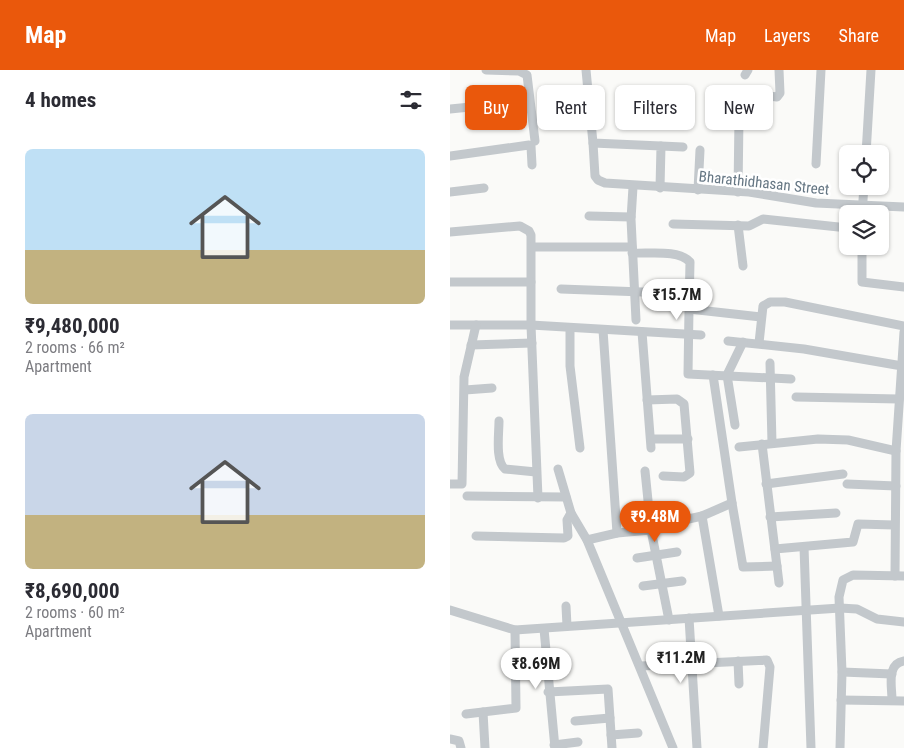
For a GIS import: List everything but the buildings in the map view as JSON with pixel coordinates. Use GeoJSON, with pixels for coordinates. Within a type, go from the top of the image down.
{"type":"FeatureCollection","features":[{"type":"Feature","properties":{"kind":"street"},"geometry":{"type":"LineString","coordinates":[[486,70],[519,71],[527,76],[535,141]]}},
{"type":"Feature","properties":{"kind":"street"},"geometry":{"type":"LineString","coordinates":[[586,70],[592,143],[683,148]]}},
{"type":"Feature","properties":{"kind":"street"},"geometry":{"type":"LineString","coordinates":[[773,96],[777,97],[780,93],[779,70]]}},
{"type":"Feature","properties":{"kind":"street"},"geometry":{"type":"LineString","coordinates":[[816,164],[821,70]]}},
{"type":"Feature","properties":{"kind":"street"},"geometry":{"type":"LineString","coordinates":[[867,145],[871,70]]}},
{"type":"Feature","properties":{"kind":"street"},"geometry":{"type":"LineString","coordinates":[[450,109],[465,108]]}},
{"type":"Feature","properties":{"kind":"street"},"geometry":{"type":"LineString","coordinates":[[738,192],[739,130]]}},
{"type":"Feature","properties":{"kind":"street","name":"Bharathidhasan Street"},"geometry":{"type":"LineString","coordinates":[[592,143],[595,176],[598,180],[633,187],[738,192],[839,206]]}},
{"type":"Feature","properties":{"kind":"street"},"geometry":{"type":"LineString","coordinates":[[450,156],[529,145],[531,146],[532,165]]}},
{"type":"Feature","properties":{"kind":"street"},"geometry":{"type":"LineString","coordinates":[[660,188],[661,146]]}},
{"type":"Feature","properties":{"kind":"street"},"geometry":{"type":"LineString","coordinates":[[698,190],[700,150]]}},
{"type":"Feature","properties":{"kind":"street"},"geometry":{"type":"LineString","coordinates":[[633,187],[631,217],[636,320]]}},
{"type":"Feature","properties":{"kind":"street"},"geometry":{"type":"LineString","coordinates":[[450,192],[484,188]]}},
{"type":"Feature","properties":{"kind":"street","name":"Bharathidhasan Street"},"geometry":{"type":"LineString","coordinates":[[889,208],[904,207]]}},
{"type":"Feature","properties":{"kind":"street"},"geometry":{"type":"LineString","coordinates":[[589,216],[631,217]]}},
{"type":"Feature","properties":{"kind":"street"},"geometry":{"type":"LineString","coordinates":[[673,224],[751,226],[761,219],[839,227]]}},
{"type":"Feature","properties":{"kind":"street"},"geometry":{"type":"LineString","coordinates":[[450,232],[520,226],[529,231],[532,247],[531,326],[538,498]]}},
{"type":"Feature","properties":{"kind":"street"},"geometry":{"type":"LineString","coordinates":[[738,226],[743,266]]}},
{"type":"Feature","properties":{"kind":"street"},"geometry":{"type":"LineString","coordinates":[[532,247],[632,250],[679,255],[686,258],[690,262],[688,374],[791,379]]}},
{"type":"Feature","properties":{"kind":"street"},"geometry":{"type":"LineString","coordinates":[[862,255],[862,282],[904,287]]}},
{"type":"Feature","properties":{"kind":"street"},"geometry":{"type":"LineString","coordinates":[[450,282],[531,282]]}},
{"type":"Feature","properties":{"kind":"street"},"geometry":{"type":"LineString","coordinates":[[561,289],[670,293]]}},
{"type":"Feature","properties":{"kind":"street"},"geometry":{"type":"LineString","coordinates":[[759,343],[763,306],[770,302],[785,302],[904,326]]}},
{"type":"Feature","properties":{"kind":"street"},"geometry":{"type":"LineString","coordinates":[[689,309],[761,317]]}},
{"type":"Feature","properties":{"kind":"street"},"geometry":{"type":"LineString","coordinates":[[450,484],[462,484],[464,377],[476,324]]}},
{"type":"Feature","properties":{"kind":"street"},"geometry":{"type":"LineString","coordinates":[[450,325],[531,326],[701,335]]}},
{"type":"Feature","properties":{"kind":"street"},"geometry":{"type":"LineString","coordinates":[[570,328],[571,376],[580,448]]}},
{"type":"Feature","properties":{"kind":"street"},"geometry":{"type":"LineString","coordinates":[[603,330],[617,533]]}},
{"type":"Feature","properties":{"kind":"street"},"geometry":{"type":"LineString","coordinates":[[642,332],[651,443],[688,439]]}},
{"type":"Feature","properties":{"kind":"street"},"geometry":{"type":"LineString","coordinates":[[840,748],[842,672],[841,586],[845,578],[853,575],[899,576],[896,451],[904,332]]}},
{"type":"Feature","properties":{"kind":"street"},"geometry":{"type":"LineString","coordinates":[[728,341],[759,343],[902,366]]}},
{"type":"Feature","properties":{"kind":"street"},"geometry":{"type":"LineString","coordinates":[[735,425],[727,375],[743,342]]}},
{"type":"Feature","properties":{"kind":"street"},"geometry":{"type":"LineString","coordinates":[[471,345],[532,343]]}},
{"type":"Feature","properties":{"kind":"street"},"geometry":{"type":"LineString","coordinates":[[770,363],[766,484],[779,583]]}},
{"type":"Feature","properties":{"kind":"street"},"geometry":{"type":"LineString","coordinates":[[712,376],[743,567],[777,566]]}},
{"type":"Feature","properties":{"kind":"street"},"geometry":{"type":"LineString","coordinates":[[465,390],[492,388]]}},
{"type":"Feature","properties":{"kind":"street"},"geometry":{"type":"LineString","coordinates":[[796,397],[898,399]]}},
{"type":"Feature","properties":{"kind":"street"},"geometry":{"type":"LineString","coordinates":[[647,400],[676,399],[683,402],[688,439],[689,475],[664,476]]}},
{"type":"Feature","properties":{"kind":"street"},"geometry":{"type":"LineString","coordinates":[[499,421],[502,467],[536,472]]}},
{"type":"Feature","properties":{"kind":"street"},"geometry":{"type":"LineString","coordinates":[[739,447],[818,439],[848,440],[896,451]]}},
{"type":"Feature","properties":{"kind":"street"},"geometry":{"type":"LineString","coordinates":[[558,469],[571,513],[587,540],[623,623],[672,748]]}},
{"type":"Feature","properties":{"kind":"street"},"geometry":{"type":"LineString","coordinates":[[645,471],[651,530],[669,620]]}},
{"type":"Feature","properties":{"kind":"street"},"geometry":{"type":"LineString","coordinates":[[766,484],[843,474]]}},
{"type":"Feature","properties":{"kind":"street"},"geometry":{"type":"LineString","coordinates":[[847,484],[898,482]]}},
{"type":"Feature","properties":{"kind":"street"},"geometry":{"type":"LineString","coordinates":[[467,496],[566,497]]}},
{"type":"Feature","properties":{"kind":"street"},"geometry":{"type":"LineString","coordinates":[[650,518],[684,520],[702,516],[732,503]]}},
{"type":"Feature","properties":{"kind":"street"},"geometry":{"type":"LineString","coordinates":[[476,536],[564,538],[568,536],[567,520],[571,513]]}},
{"type":"Feature","properties":{"kind":"street"},"geometry":{"type":"LineString","coordinates":[[770,517],[836,513]]}},
{"type":"Feature","properties":{"kind":"street"},"geometry":{"type":"LineString","coordinates":[[702,516],[720,616]]}},
{"type":"Feature","properties":{"kind":"street"},"geometry":{"type":"LineString","coordinates":[[775,549],[853,542],[858,524],[898,522]]}},
{"type":"Feature","properties":{"kind":"street"},"geometry":{"type":"LineString","coordinates":[[587,540],[617,533],[651,530]]}},
{"type":"Feature","properties":{"kind":"street"},"geometry":{"type":"LineString","coordinates":[[804,546],[811,748]]}},
{"type":"Feature","properties":{"kind":"street"},"geometry":{"type":"LineString","coordinates":[[637,558],[676,552]]}},
{"type":"Feature","properties":{"kind":"street"},"geometry":{"type":"LineString","coordinates":[[643,586],[682,581]]}},
{"type":"Feature","properties":{"kind":"street"},"geometry":{"type":"LineString","coordinates":[[566,606],[567,626]]}},
{"type":"Feature","properties":{"kind":"street"},"geometry":{"type":"LineString","coordinates":[[450,610],[515,630],[840,608],[857,609],[878,619],[904,622]]}},
{"type":"Feature","properties":{"kind":"street"},"geometry":{"type":"LineString","coordinates":[[689,618],[697,748]]}},
{"type":"Feature","properties":{"kind":"street"},"geometry":{"type":"LineString","coordinates":[[544,629],[554,746],[578,742]]}},
{"type":"Feature","properties":{"kind":"street"},"geometry":{"type":"LineString","coordinates":[[466,714],[516,708],[515,630]]}},
{"type":"Feature","properties":{"kind":"street"},"geometry":{"type":"LineString","coordinates":[[641,666],[764,659],[769,662],[763,748]]}},
{"type":"Feature","properties":{"kind":"street"},"geometry":{"type":"LineString","coordinates":[[738,661],[740,684]]}},
{"type":"Feature","properties":{"kind":"street"},"geometry":{"type":"LineString","coordinates":[[892,700],[893,666],[897,662],[904,661]]}},
{"type":"Feature","properties":{"kind":"street"},"geometry":{"type":"LineString","coordinates":[[842,672],[892,674]]}},
{"type":"Feature","properties":{"kind":"street"},"geometry":{"type":"LineString","coordinates":[[548,692],[608,689],[612,748]]}},
{"type":"Feature","properties":{"kind":"street"},"geometry":{"type":"LineString","coordinates":[[841,700],[904,701]]}},
{"type":"Feature","properties":{"kind":"street"},"geometry":{"type":"LineString","coordinates":[[483,712],[485,748]]}},
{"type":"Feature","properties":{"kind":"street"},"geometry":{"type":"LineString","coordinates":[[575,721],[610,718]]}},
{"type":"Feature","properties":{"kind":"street"},"geometry":{"type":"LineString","coordinates":[[611,735],[638,733]]}},
{"type":"Feature","properties":{"kind":"street"},"geometry":{"type":"LineString","coordinates":[[450,740],[459,741],[461,748]]}}]}
